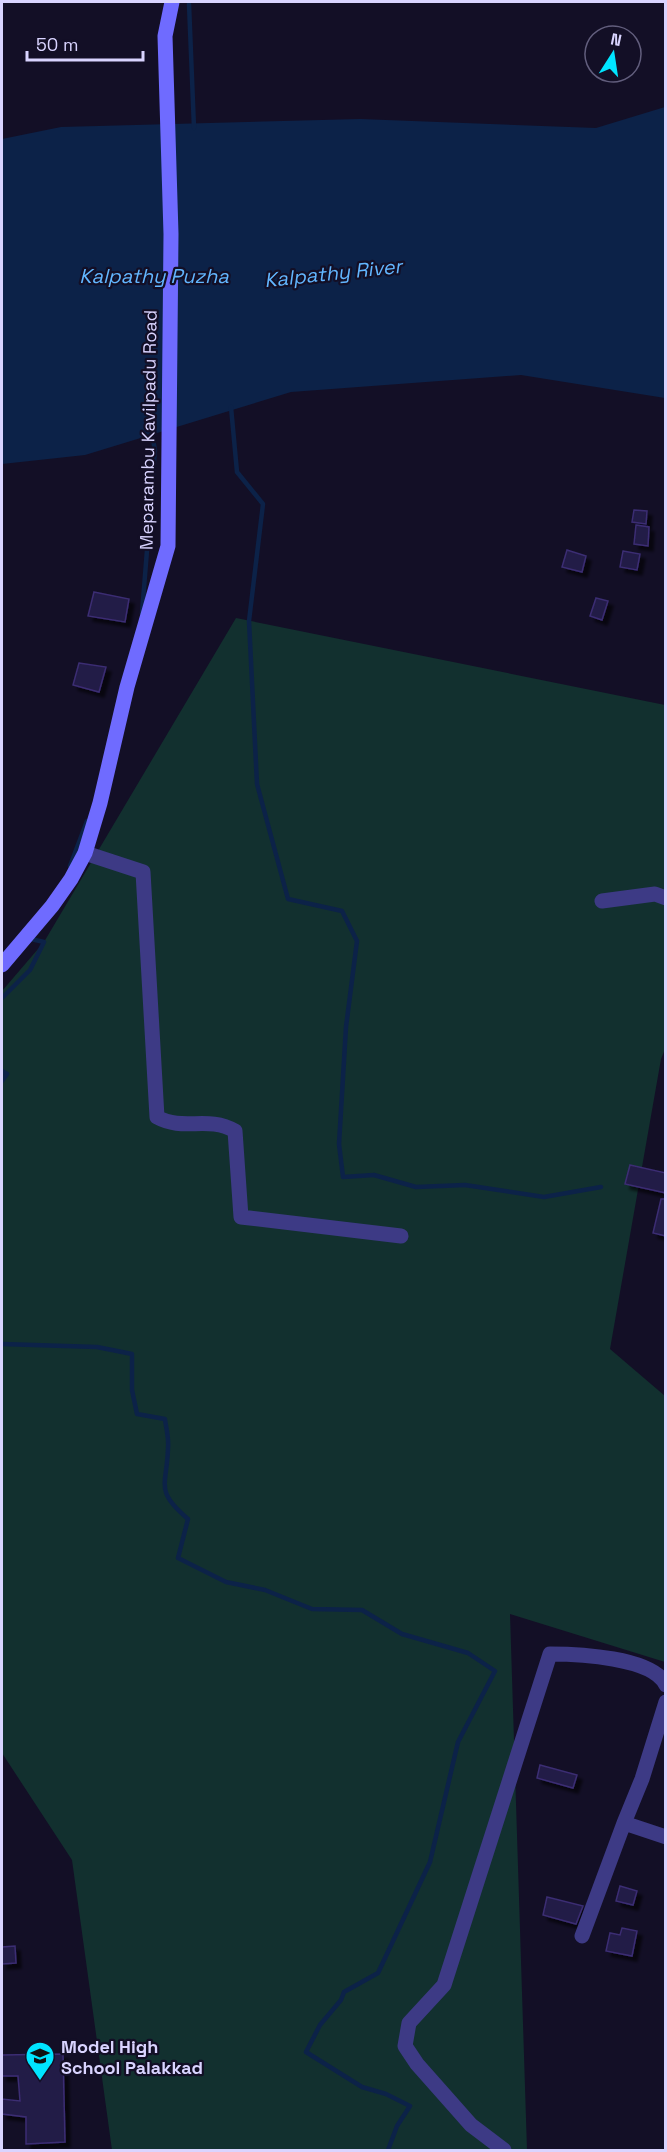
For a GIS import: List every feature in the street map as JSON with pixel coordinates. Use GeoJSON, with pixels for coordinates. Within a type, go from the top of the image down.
{"type":"FeatureCollection","features":[{"type":"Feature","properties":{"kind":"main road","name":"Meparambu Kavilpadu Road"},"geometry":{"type":"LineString","coordinates":[[2,965],[52,906],[71,879],[85,853],[100,803],[127,687],[168,546],[171,234],[165,36],[172,2]]}},
{"type":"Feature","properties":{"kind":"street"},"geometry":{"type":"LineString","coordinates":[[85,853],[143,872],[157,1117],[169,1124],[221,1123],[236,1131],[241,1217],[401,1236]]}},
{"type":"Feature","properties":{"kind":"street"},"geometry":{"type":"LineString","coordinates":[[602,901],[655,894],[666,898]]}},
{"type":"Feature","properties":{"kind":"street"},"geometry":{"type":"LineString","coordinates":[[504,2151],[471,2125],[417,2064],[405,2046],[409,2023],[444,1986],[550,1654],[585,1654],[636,1665],[663,1679],[666,1685]]}},
{"type":"Feature","properties":{"kind":"street"},"geometry":{"type":"LineString","coordinates":[[582,1936],[642,1779],[666,1702]]}},
{"type":"Feature","properties":{"kind":"street"},"geometry":{"type":"LineString","coordinates":[[624,1824],[666,1837]]}},
{"type":"Feature","properties":{"kind":"green space"},"geometry":{"type":"Polygon","coordinates":[[[236,618],[665,705],[665,1049],[661,1059],[610,1349],[665,1396],[665,1662],[510,1614],[527,2150],[112,2150],[72,1860],[2,1753],[2,991],[44,942],[236,618]]]}},
{"type":"Feature","properties":{"kind":"water","name":"Kalpathy Puzha"},"geometry":{"type":"Polygon","coordinates":[[[665,107],[665,398],[521,375],[291,392],[85,455],[2,464],[2,139],[61,127],[360,119],[596,128],[665,107]]]}},
{"type":"Feature","properties":{"kind":"building"},"geometry":{"type":"Polygon","coordinates":[[[634,510],[647,511],[646,524],[632,522],[634,510]]]}},
{"type":"Feature","properties":{"kind":"building"},"geometry":{"type":"Polygon","coordinates":[[[636,525],[649,527],[648,546],[634,544],[636,525]]]}},
{"type":"Feature","properties":{"kind":"building"},"geometry":{"type":"Polygon","coordinates":[[[567,550],[586,556],[582,572],[562,567],[567,550]]]}},
{"type":"Feature","properties":{"kind":"building"},"geometry":{"type":"Polygon","coordinates":[[[623,551],[640,554],[637,570],[620,567],[623,551]]]}},
{"type":"Feature","properties":{"kind":"building"},"geometry":{"type":"Polygon","coordinates":[[[94,592],[129,599],[125,622],[88,616],[94,592]]]}},
{"type":"Feature","properties":{"kind":"building"},"geometry":{"type":"Polygon","coordinates":[[[596,598],[608,601],[602,620],[590,616],[596,598]]]}},
{"type":"Feature","properties":{"kind":"building"},"geometry":{"type":"Polygon","coordinates":[[[79,663],[106,667],[99,692],[73,685],[79,663]]]}},
{"type":"Feature","properties":{"kind":"building"},"geometry":{"type":"Polygon","coordinates":[[[630,1165],[666,1173],[666,1193],[625,1184],[630,1165]]]}},
{"type":"Feature","properties":{"kind":"building"},"geometry":{"type":"Polygon","coordinates":[[[661,1199],[666,1199],[666,1236],[653,1233],[661,1199]]]}},
{"type":"Feature","properties":{"kind":"building"},"geometry":{"type":"Polygon","coordinates":[[[540,1765],[577,1775],[573,1788],[537,1778],[540,1765]]]}},
{"type":"Feature","properties":{"kind":"building"},"geometry":{"type":"Polygon","coordinates":[[[620,1886],[637,1891],[633,1905],[616,1901],[620,1886]]]}},
{"type":"Feature","properties":{"kind":"building"},"geometry":{"type":"Polygon","coordinates":[[[547,1897],[583,1906],[576,1924],[543,1915],[547,1897]]]}},
{"type":"Feature","properties":{"kind":"building"},"geometry":{"type":"Polygon","coordinates":[[[622,1928],[637,1931],[632,1956],[606,1951],[610,1933],[620,1935],[622,1928]]]}},
{"type":"Feature","properties":{"kind":"building"},"geometry":{"type":"Polygon","coordinates":[[[15,1946],[16,1963],[2,1964],[2,1947],[15,1946]]]}},
{"type":"Feature","properties":{"kind":"building"},"geometry":{"type":"Polygon","coordinates":[[[63,2054],[65,2142],[26,2144],[26,2117],[2,2114],[2,2099],[20,2101],[18,2076],[2,2076],[2,2055],[63,2054]]]}},
{"type":"Feature","properties":{"kind":"waterway"},"geometry":{"type":"LineString","coordinates":[[189,4],[194,128]]}},
{"type":"Feature","properties":{"kind":"waterway"},"geometry":{"type":"LineString","coordinates":[[231,407],[237,472],[263,504],[249,621],[257,784],[288,899],[342,911],[357,941],[346,1027],[339,1144],[343,1177],[374,1175],[416,1187],[465,1185],[544,1197],[601,1187]]}},
{"type":"Feature","properties":{"kind":"waterway"},"geometry":{"type":"LineString","coordinates":[[142,613],[155,450],[151,430]]}},
{"type":"Feature","properties":{"kind":"waterway"},"geometry":{"type":"LineString","coordinates":[[70,866],[87,821]]}},
{"type":"Feature","properties":{"kind":"waterway"},"geometry":{"type":"LineString","coordinates":[[2,998],[30,970],[44,942],[31,939]]}},
{"type":"Feature","properties":{"kind":"waterway"},"geometry":{"type":"LineString","coordinates":[[2,1071],[7,1074],[2,1081]]}},
{"type":"Feature","properties":{"kind":"waterway"},"geometry":{"type":"LineString","coordinates":[[2,1344],[97,1347],[132,1354],[132,1390],[137,1414],[165,1419],[168,1437],[166,1494],[188,1519],[178,1558],[226,1582],[265,1590],[312,1609],[362,1610],[402,1634],[468,1653],[495,1671],[458,1742],[430,1862],[378,1973],[344,1992],[341,2000],[320,2025],[306,2052],[362,2087],[386,2094],[410,2106],[397,2126],[388,2150]]}},
{"type":"Feature","properties":{"kind":"place","name":"Model High School Palakkad"},"geometry":{"type":"Point","coordinates":[40,2082]}},
{"type":"Feature","properties":{"kind":"water label","name":"Kalpathy River"},"geometry":{"type":"Point","coordinates":[333,273]}}]}
